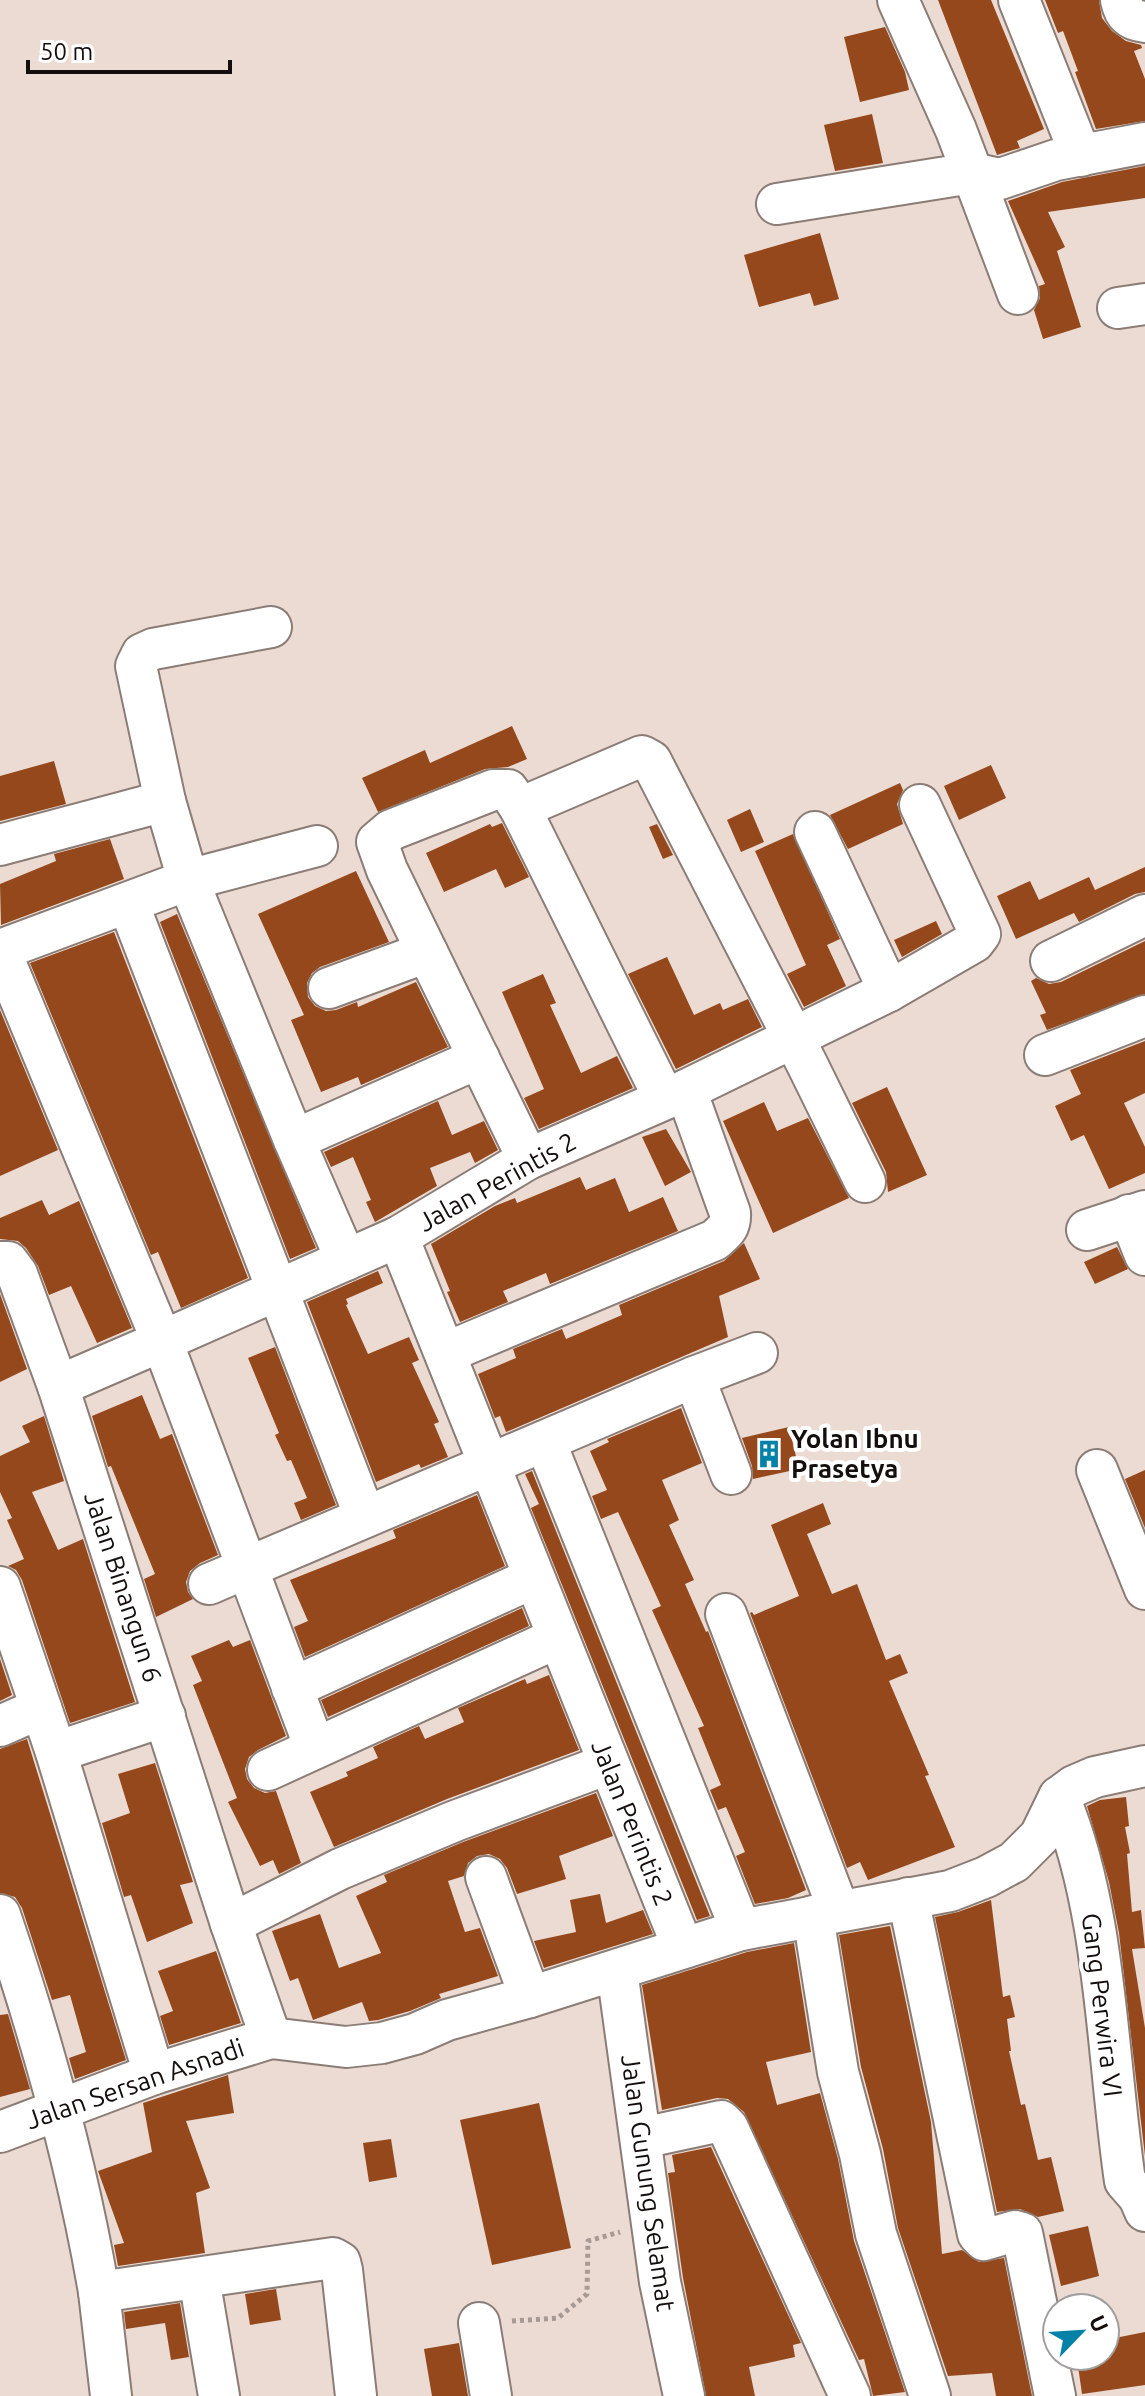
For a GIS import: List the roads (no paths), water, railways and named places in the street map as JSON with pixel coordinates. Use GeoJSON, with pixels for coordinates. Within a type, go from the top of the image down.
{"type":"FeatureCollection","features":[{"type":"Feature","properties":{"kind":"street"},"geometry":{"type":"LineString","coordinates":[[898,0],[956,130],[1018,294]]}},
{"type":"Feature","properties":{"kind":"street"},"geometry":{"type":"LineString","coordinates":[[1019,0],[1081,156]]}},
{"type":"Feature","properties":{"kind":"street"},"geometry":{"type":"LineString","coordinates":[[1121,0],[1125,14],[1133,21],[1145,22]]}},
{"type":"Feature","properties":{"kind":"street"},"geometry":{"type":"LineString","coordinates":[[777,204],[972,173],[1000,179],[1056,160],[1145,143]]}},
{"type":"Feature","properties":{"kind":"street"},"geometry":{"type":"LineString","coordinates":[[271,627],[153,649],[142,654],[136,666],[165,801],[188,880],[346,1260]]}},
{"type":"Feature","properties":{"kind":"street"},"geometry":{"type":"LineString","coordinates":[[520,808],[642,756],[651,761],[865,1182]]}},
{"type":"Feature","properties":{"kind":"street"},"geometry":{"type":"LineString","coordinates":[[445,1353],[715,1240],[730,1223],[730,1213],[675,1094],[520,808],[508,790],[493,790],[391,830],[377,842],[387,870],[528,1159]]}},
{"type":"Feature","properties":{"kind":"street"},"geometry":{"type":"LineString","coordinates":[[0,845],[165,801]]}},
{"type":"Feature","properties":{"kind":"street","name":"Jalan Perintis 2"},"geometry":{"type":"LineString","coordinates":[[683,1948],[398,1237],[528,1159],[675,1094],[889,991],[974,942],[980,934],[920,805]]}},
{"type":"Feature","properties":{"kind":"street"},"geometry":{"type":"LineString","coordinates":[[815,832],[889,991]]}},
{"type":"Feature","properties":{"kind":"street"},"geometry":{"type":"LineString","coordinates":[[315,1748],[162,1341],[0,950],[188,880],[317,846]]}},
{"type":"Feature","properties":{"kind":"street"},"geometry":{"type":"LineString","coordinates":[[128,903],[365,1517]]}},
{"type":"Feature","properties":{"kind":"street"},"geometry":{"type":"LineString","coordinates":[[1051,961],[1145,915]]}},
{"type":"Feature","properties":{"kind":"street"},"geometry":{"type":"LineString","coordinates":[[329,988],[427,952]]}},
{"type":"Feature","properties":{"kind":"street"},"geometry":{"type":"LineString","coordinates":[[1045,1055],[1145,1016]]}},
{"type":"Feature","properties":{"kind":"street"},"geometry":{"type":"LineString","coordinates":[[294,1140],[479,1058]]}},
{"type":"Feature","properties":{"kind":"street"},"geometry":{"type":"LineString","coordinates":[[1087,1230],[1137,1213],[1145,1255]]}},
{"type":"Feature","properties":{"kind":"street"},"geometry":{"type":"LineString","coordinates":[[58,1386],[398,1237]]}},
{"type":"Feature","properties":{"kind":"street","name":"Jalan Binangun 6"},"geometry":{"type":"LineString","coordinates":[[0,1262],[8,1262],[17,1274],[58,1386],[231,1924],[271,2038]]}},
{"type":"Feature","properties":{"kind":"street"},"geometry":{"type":"LineString","coordinates":[[209,1584],[757,1353]]}},
{"type":"Feature","properties":{"kind":"street"},"geometry":{"type":"LineString","coordinates":[[694,1377],[731,1474]]}},
{"type":"Feature","properties":{"kind":"street"},"geometry":{"type":"LineString","coordinates":[[545,1441],[741,1930]]}},
{"type":"Feature","properties":{"kind":"street"},"geometry":{"type":"LineString","coordinates":[[1097,1470],[1145,1589]]}},
{"type":"Feature","properties":{"kind":"street"},"geometry":{"type":"LineString","coordinates":[[292,1688],[533,1578]]}},
{"type":"Feature","properties":{"kind":"street"},"geometry":{"type":"LineString","coordinates":[[2,1600],[56,1752],[154,2074]]}},
{"type":"Feature","properties":{"kind":"street"},"geometry":{"type":"LineString","coordinates":[[726,1614],[826,1914],[838,2072],[876,2234],[930,2396]]}},
{"type":"Feature","properties":{"kind":"street"},"geometry":{"type":"LineString","coordinates":[[268,1770],[557,1638]]}},
{"type":"Feature","properties":{"kind":"street"},"geometry":{"type":"LineString","coordinates":[[0,1726],[41,1708]]}},
{"type":"Feature","properties":{"kind":"street"},"geometry":{"type":"LineString","coordinates":[[56,1752],[165,1716]]}},
{"type":"Feature","properties":{"kind":"street"},"geometry":{"type":"LineString","coordinates":[[231,1924],[340,1869],[455,1821],[608,1764]]}},
{"type":"Feature","properties":{"kind":"street"},"geometry":{"type":"LineString","coordinates":[[271,2038],[346,2047],[382,2043],[415,2034],[447,2020],[741,1930],[950,1891],[1014,1862],[1040,1836],[1059,1797],[1074,1786],[1095,1777],[1145,1766]]}},
{"type":"Feature","properties":{"kind":"street","name":"Gang Perwira VI"},"geometry":{"type":"LineString","coordinates":[[1059,1797],[1076,1844],[1099,1957],[1125,2181],[1139,2197],[1145,2211]]}},
{"type":"Feature","properties":{"kind":"street"},"geometry":{"type":"LineString","coordinates":[[486,1877],[530,1997]]}},
{"type":"Feature","properties":{"kind":"street"},"geometry":{"type":"LineString","coordinates":[[908,1898],[978,2234],[984,2240],[1015,2231],[1022,2233],[1055,2396]]}},
{"type":"Feature","properties":{"kind":"street"},"geometry":{"type":"LineString","coordinates":[[0,1915],[61,2109],[76,2173],[99,2292],[111,2396]]}},
{"type":"Feature","properties":{"kind":"street","name":"Jalan Gunung Selamat"},"geometry":{"type":"LineString","coordinates":[[617,1970],[660,2282],[684,2396]]}},
{"type":"Feature","properties":{"kind":"street","name":"Jalan Sersan Asnadi"},"geometry":{"type":"LineString","coordinates":[[0,2132],[154,2074],[271,2038]]}},
{"type":"Feature","properties":{"kind":"street"},"geometry":{"type":"LineString","coordinates":[[642,2138],[721,2121],[728,2128],[850,2396]]}},
{"type":"Feature","properties":{"kind":"street"},"geometry":{"type":"LineString","coordinates":[[99,2292],[333,2258],[340,2262],[356,2396]]}},
{"type":"Feature","properties":{"kind":"street"},"geometry":{"type":"LineString","coordinates":[[199,2278],[219,2396]]}},
{"type":"Feature","properties":{"kind":"street"},"geometry":{"type":"LineString","coordinates":[[479,2323],[491,2396]]}},
{"type":"Feature","properties":{"kind":"place","name":"Yolan Ibnu Prasetya"},"geometry":{"type":"Point","coordinates":[769,1454]}}]}
